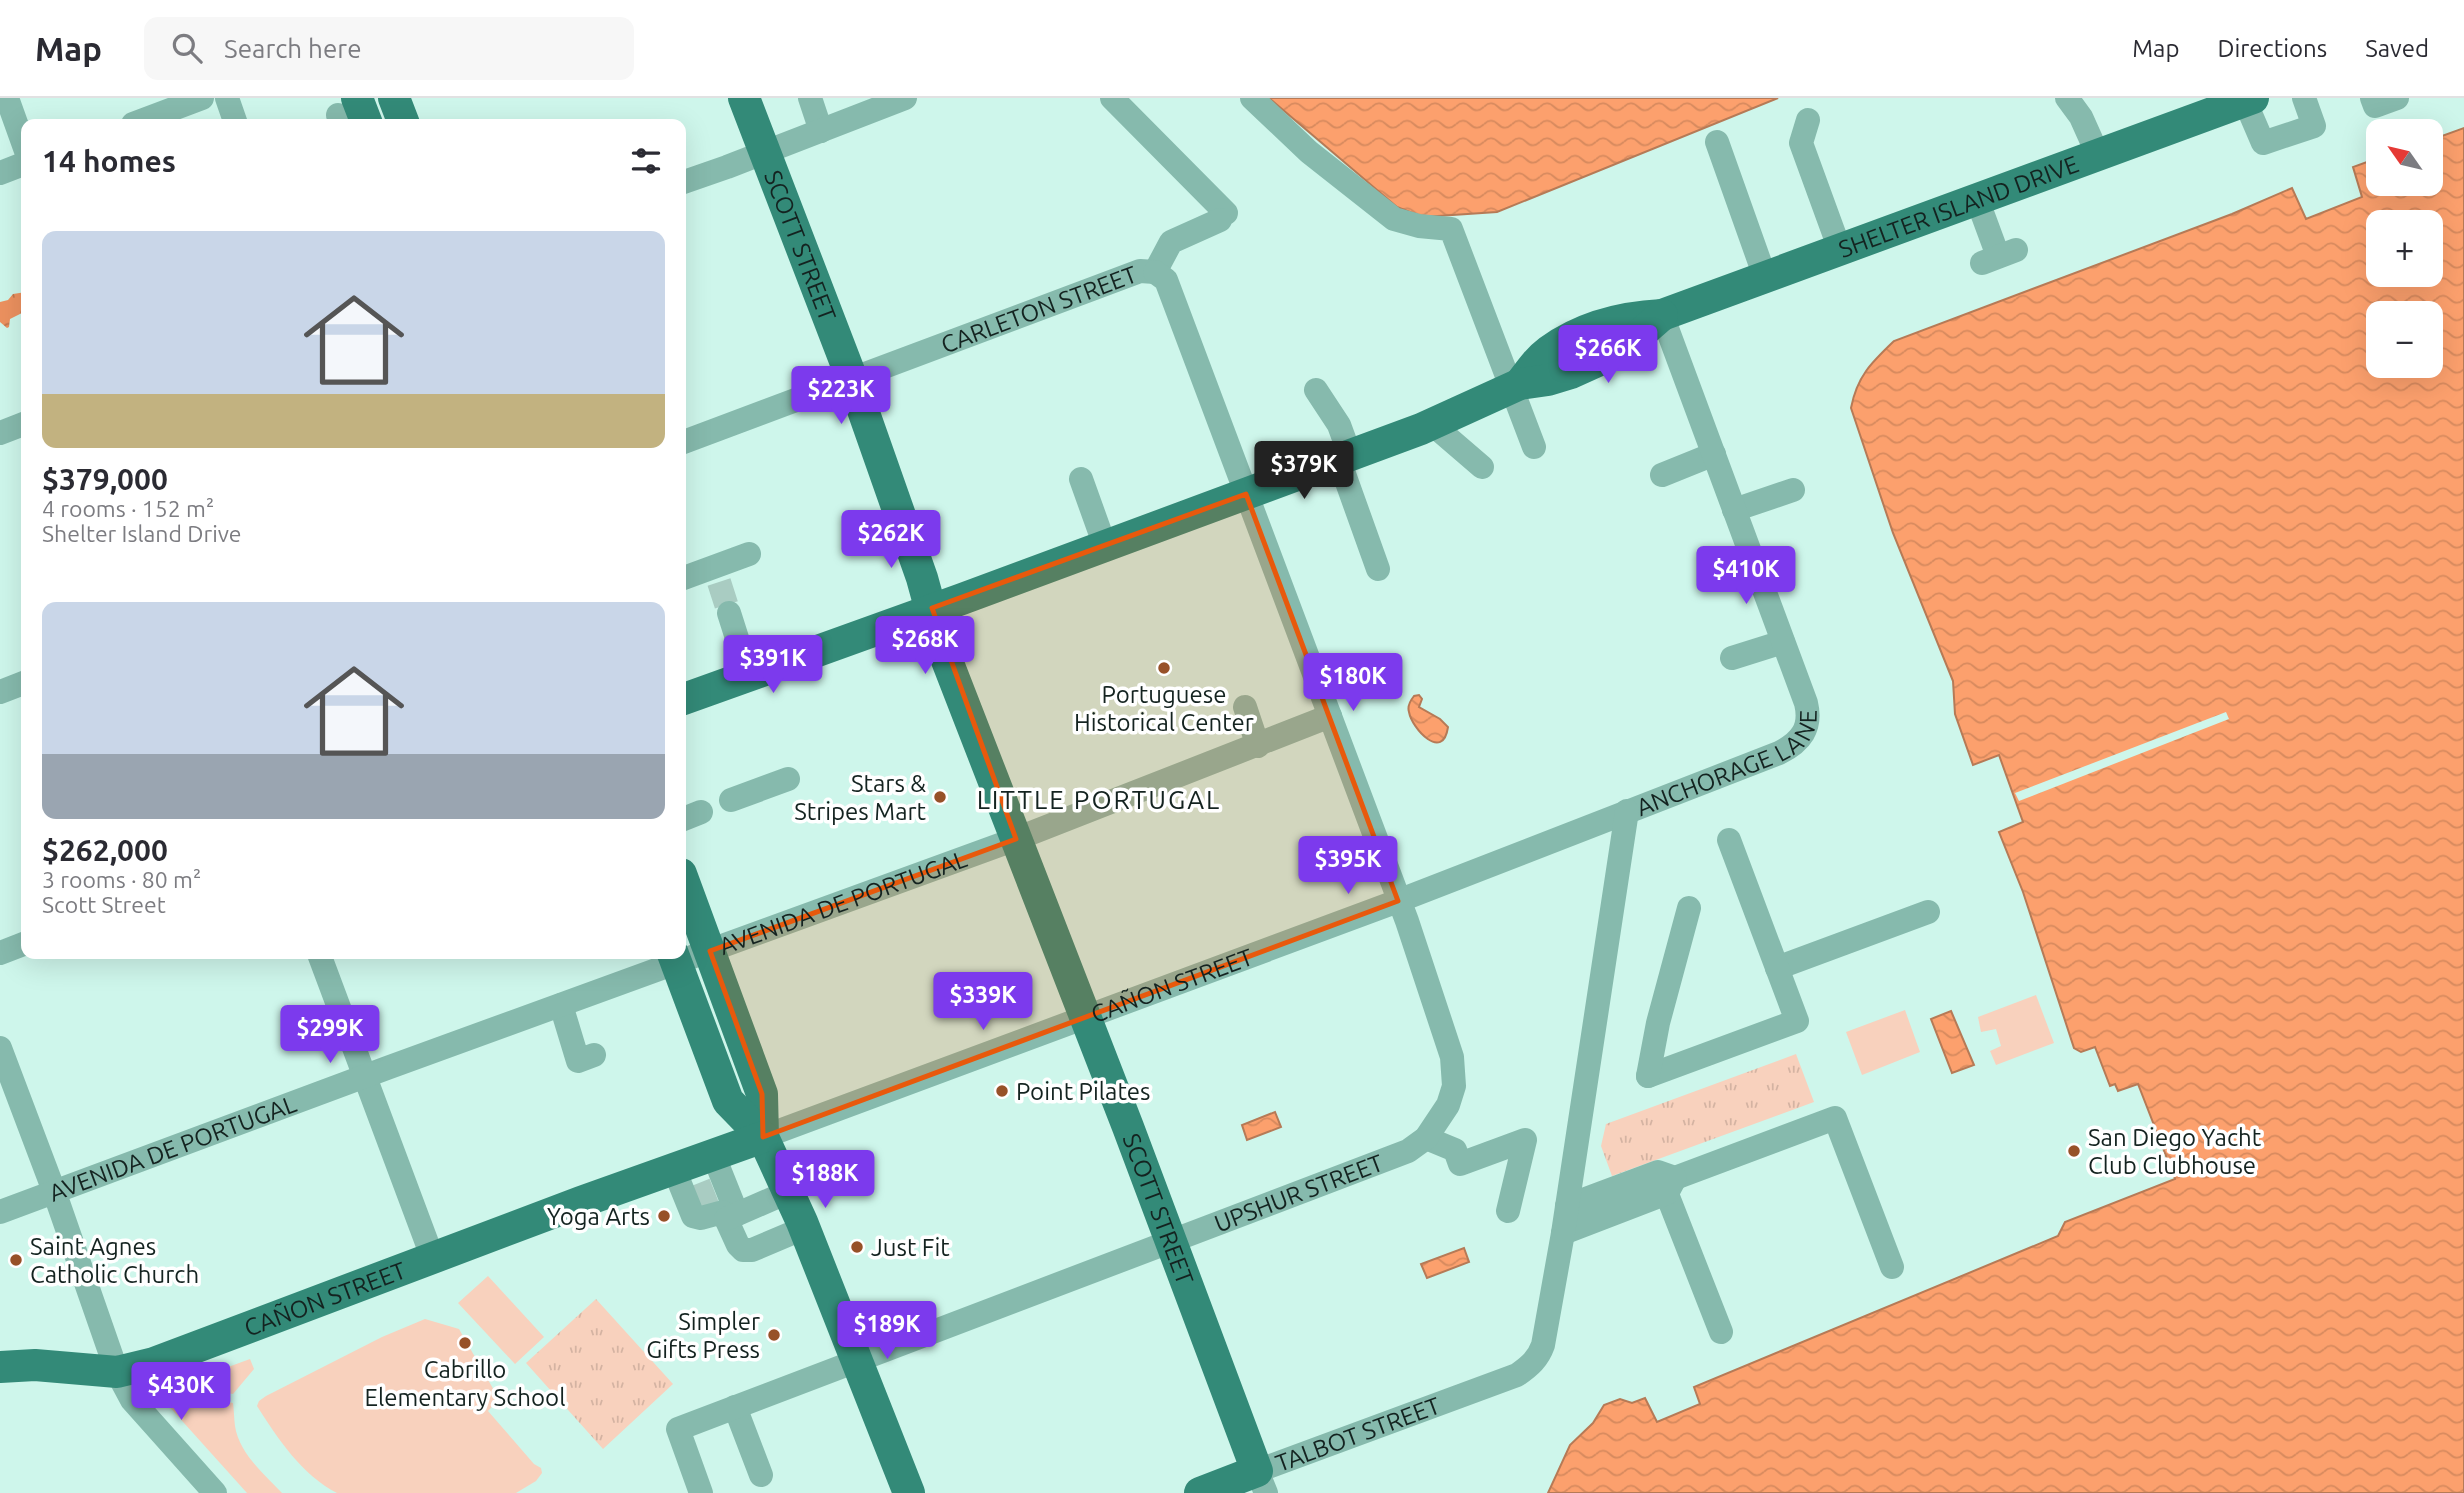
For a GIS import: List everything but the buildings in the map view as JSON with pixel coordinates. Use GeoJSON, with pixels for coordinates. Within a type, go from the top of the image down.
{"type":"FeatureCollection","features":[{"type":"Feature","properties":{"kind":"main road"},"geometry":{"type":"LineString","coordinates":[[394,98],[402,119]]}},
{"type":"Feature","properties":{"kind":"main road","name":"SCOTT STREET"},"geometry":{"type":"LineString","coordinates":[[744,98],[852,379],[932,608],[939,640],[1262,1482]]}},
{"type":"Feature","properties":{"kind":"main road","name":"SHELTER ISLAND DRIVE"},"geometry":{"type":"LineString","coordinates":[[686,698],[1245,495],[1432,424],[1516,386],[1571,373],[1622,350],[1662,315],[2249,99]]}},
{"type":"Feature","properties":{"kind":"main road"},"geometry":{"type":"LineString","coordinates":[[686,887],[762,1094],[763,1137]]}},
{"type":"Feature","properties":{"kind":"main road"},"geometry":{"type":"LineString","coordinates":[[675,959],[728,1101],[763,1137],[804,1228],[909,1493]]}},
{"type":"Feature","properties":{"kind":"main road","name":"CAÑON STREET"},"geometry":{"type":"LineString","coordinates":[[0,1367],[35,1365],[117,1372],[154,1363],[763,1137]]}},
{"type":"Feature","properties":{"kind":"main road","name":"TALBOT STREET"},"geometry":{"type":"LineString","coordinates":[[1200,1493],[1262,1482]]}},
{"type":"Feature","properties":{"kind":"street"},"geometry":{"type":"LineString","coordinates":[[6,98],[21,137]]}},
{"type":"Feature","properties":{"kind":"street"},"geometry":{"type":"LineString","coordinates":[[146,119],[202,98]]}},
{"type":"Feature","properties":{"kind":"street"},"geometry":{"type":"LineString","coordinates":[[227,98],[234,119]]}},
{"type":"Feature","properties":{"kind":"street"},"geometry":{"type":"LineString","coordinates":[[810,98],[821,131]]}},
{"type":"Feature","properties":{"kind":"street"},"geometry":{"type":"LineString","coordinates":[[686,181],[905,98]]}},
{"type":"Feature","properties":{"kind":"street","name":"CARLETON STREET"},"geometry":{"type":"LineString","coordinates":[[686,441],[1140,271],[1154,272],[1171,242],[1223,216],[1112,98]]}},
{"type":"Feature","properties":{"kind":"street"},"geometry":{"type":"LineString","coordinates":[[1252,98],[1309,152],[1394,219],[1419,226],[1451,229],[1516,386],[1534,447]]}},
{"type":"Feature","properties":{"kind":"street"},"geometry":{"type":"LineString","coordinates":[[2067,98],[2081,117],[2098,155]]}},
{"type":"Feature","properties":{"kind":"street"},"geometry":{"type":"LineString","coordinates":[[2249,99],[2263,143],[2314,126],[2304,98]]}},
{"type":"Feature","properties":{"kind":"street"},"geometry":{"type":"LineString","coordinates":[[2372,98],[2375,106],[2397,98]]}},
{"type":"Feature","properties":{"kind":"street"},"geometry":{"type":"LineString","coordinates":[[1808,120],[1801,142],[1840,250]]}},
{"type":"Feature","properties":{"kind":"street"},"geometry":{"type":"LineString","coordinates":[[1717,142],[1765,277]]}},
{"type":"Feature","properties":{"kind":"street"},"geometry":{"type":"LineString","coordinates":[[0,173],[21,165]]}},
{"type":"Feature","properties":{"kind":"street"},"geometry":{"type":"LineString","coordinates":[[1977,199],[1999,256]]}},
{"type":"Feature","properties":{"kind":"street"},"geometry":{"type":"LineString","coordinates":[[1154,272],[1166,280],[1330,716],[1452,1057],[1454,1086],[1448,1105],[1417,1144],[1455,1150],[1460,1164],[1525,1140],[1508,1210]]}},
{"type":"Feature","properties":{"kind":"street","name":"ANCHORAGE LANE"},"geometry":{"type":"LineString","coordinates":[[1517,1375],[1536,1360],[1544,1345],[1627,811],[1779,753],[1800,740],[1807,726],[1808,709],[1662,315]]}},
{"type":"Feature","properties":{"kind":"street"},"geometry":{"type":"LineString","coordinates":[[1316,390],[1339,425],[1344,457],[1378,569]]}},
{"type":"Feature","properties":{"kind":"street"},"geometry":{"type":"LineString","coordinates":[[1432,424],[1482,467]]}},
{"type":"Feature","properties":{"kind":"street"},"geometry":{"type":"LineString","coordinates":[[0,433],[21,425]]}},
{"type":"Feature","properties":{"kind":"street"},"geometry":{"type":"LineString","coordinates":[[1662,475],[1714,454]]}},
{"type":"Feature","properties":{"kind":"street"},"geometry":{"type":"LineString","coordinates":[[1081,479],[1105,547]]}},
{"type":"Feature","properties":{"kind":"street"},"geometry":{"type":"LineString","coordinates":[[1734,510],[1793,490]]}},
{"type":"Feature","properties":{"kind":"street"},"geometry":{"type":"LineString","coordinates":[[686,578],[717,574],[749,554]]}},
{"type":"Feature","properties":{"kind":"street"},"geometry":{"type":"LineString","coordinates":[[729,613],[749,676]]}},
{"type":"Feature","properties":{"kind":"street"},"geometry":{"type":"LineString","coordinates":[[1732,658],[1783,642]]}},
{"type":"Feature","properties":{"kind":"street"},"geometry":{"type":"LineString","coordinates":[[0,692],[21,684]]}},
{"type":"Feature","properties":{"kind":"street"},"geometry":{"type":"LineString","coordinates":[[1245,707],[1258,746]]}},
{"type":"Feature","properties":{"kind":"street","name":"AVENIDA DE PORTUGAL"},"geometry":{"type":"LineString","coordinates":[[686,956],[710,951],[1016,839],[1330,716]]}},
{"type":"Feature","properties":{"kind":"street"},"geometry":{"type":"LineString","coordinates":[[731,800],[788,779]]}},
{"type":"Feature","properties":{"kind":"street","name":"CAÑON STREET"},"geometry":{"type":"LineString","coordinates":[[763,1137],[1398,901],[1627,811]]}},
{"type":"Feature","properties":{"kind":"street"},"geometry":{"type":"LineString","coordinates":[[1689,908],[1658,1023],[1648,1076],[1797,1021],[1730,840]]}},
{"type":"Feature","properties":{"kind":"street"},"geometry":{"type":"LineString","coordinates":[[1777,968],[1927,912]]}},
{"type":"Feature","properties":{"kind":"street"},"geometry":{"type":"LineString","coordinates":[[0,953],[21,945]]}},
{"type":"Feature","properties":{"kind":"street"},"geometry":{"type":"LineString","coordinates":[[321,959],[433,1259]]}},
{"type":"Feature","properties":{"kind":"street","name":"AVENIDA DE PORTUGAL"},"geometry":{"type":"LineString","coordinates":[[0,1212],[561,1005],[673,959]]}},
{"type":"Feature","properties":{"kind":"street"},"geometry":{"type":"LineString","coordinates":[[561,1005],[578,1061],[594,1055]]}},
{"type":"Feature","properties":{"kind":"street"},"geometry":{"type":"LineString","coordinates":[[0,1048],[54,1191],[117,1372],[132,1400],[215,1493]]}},
{"type":"Feature","properties":{"kind":"street"},"geometry":{"type":"LineString","coordinates":[[1563,1233],[1667,1181],[1835,1118],[1892,1267]]}},
{"type":"Feature","properties":{"kind":"street","name":"UPSHUR STREET"},"geometry":{"type":"LineString","coordinates":[[701,1493],[678,1429],[1417,1144]]}},
{"type":"Feature","properties":{"kind":"street"},"geometry":{"type":"LineString","coordinates":[[712,1203],[713,1154]]}},
{"type":"Feature","properties":{"kind":"street"},"geometry":{"type":"LineString","coordinates":[[674,1169],[712,1203],[739,1247],[746,1251],[804,1228]]}},
{"type":"Feature","properties":{"kind":"street"},"geometry":{"type":"LineString","coordinates":[[1567,1206],[1667,1181]]}},
{"type":"Feature","properties":{"kind":"street"},"geometry":{"type":"LineString","coordinates":[[1667,1181],[1721,1332]]}},
{"type":"Feature","properties":{"kind":"street"},"geometry":{"type":"LineString","coordinates":[[712,1203],[788,1192]]}},
{"type":"Feature","properties":{"kind":"street","name":"TALBOT STREET"},"geometry":{"type":"LineString","coordinates":[[1262,1482],[1517,1375]]}},
{"type":"Feature","properties":{"kind":"street"},"geometry":{"type":"LineString","coordinates":[[735,1407],[761,1475]]}},
{"type":"Feature","properties":{"kind":"highlighted area"},"geometry":{"type":"Polygon","coordinates":[[[1246,494],[1398,901],[763,1137],[762,1094],[710,951],[1016,839],[932,608],[1246,494]]]}},
{"type":"Feature","properties":{"kind":"green space"},"geometry":{"type":"Polygon","coordinates":[[[21,293],[21,314],[10,319],[7,328],[0,322],[0,302],[8,300],[13,294],[21,293]]]}},
{"type":"Feature","properties":{"kind":"green space"},"geometry":{"type":"Polygon","coordinates":[[[2036,995],[2054,1043],[1996,1065],[1990,1051],[2001,1046],[1996,1029],[1981,1032],[1978,1017],[2036,995]]]}},
{"type":"Feature","properties":{"kind":"green space"},"geometry":{"type":"Polygon","coordinates":[[[1905,1010],[1920,1052],[1862,1075],[1846,1032],[1905,1010]]]}},
{"type":"Feature","properties":{"kind":"green space"},"geometry":{"type":"Polygon","coordinates":[[[1796,1054],[1814,1102],[1612,1176],[1601,1146],[1606,1124],[1796,1054]]]}},
{"type":"Feature","properties":{"kind":"green space"},"geometry":{"type":"Polygon","coordinates":[[[488,1276],[544,1337],[515,1364],[458,1303],[488,1276]]]}},
{"type":"Feature","properties":{"kind":"green space"},"geometry":{"type":"Polygon","coordinates":[[[596,1299],[673,1384],[603,1449],[526,1363],[596,1299]]]}},
{"type":"Feature","properties":{"kind":"green space"},"geometry":{"type":"Polygon","coordinates":[[[425,1319],[459,1329],[499,1399],[488,1411],[534,1464],[541,1468],[542,1473],[536,1481],[516,1493],[337,1493],[302,1466],[282,1443],[257,1406],[266,1396],[382,1337],[425,1319]]]}},
{"type":"Feature","properties":{"kind":"green space"},"geometry":{"type":"Polygon","coordinates":[[[250,1359],[254,1369],[233,1394],[179,1385],[250,1359]]]}},
{"type":"Feature","properties":{"kind":"green space"},"geometry":{"type":"Polygon","coordinates":[[[164,1389],[233,1403],[237,1436],[253,1462],[282,1493],[247,1493],[166,1403],[162,1394],[164,1389]]]}},
{"type":"Feature","properties":{"kind":"water"},"geometry":{"type":"Polygon","coordinates":[[[1269,98],[1778,98],[1497,212],[1423,217],[1397,207],[1269,98]]]}},
{"type":"Feature","properties":{"kind":"water"},"geometry":{"type":"Polygon","coordinates":[[[2464,128],[2464,1493],[1548,1493],[1570,1445],[1593,1423],[1604,1405],[1620,1399],[1632,1403],[1645,1398],[1657,1422],[1700,1404],[1694,1387],[2058,1236],[2065,1222],[2175,1179],[2138,1084],[2118,1091],[2115,1084],[2110,1086],[2095,1047],[2081,1052],[2074,1048],[2023,892],[1999,832],[2023,822],[1999,755],[1973,765],[1955,714],[1953,681],[1893,533],[1851,408],[1857,387],[1866,370],[1894,341],[2232,214],[2292,188],[2306,219],[2362,197],[2353,167],[2366,162],[2366,196],[2443,196],[2443,136],[2464,128]]]}},
{"type":"Feature","properties":{"kind":"water"},"geometry":{"type":"Polygon","coordinates":[[[1419,695],[1422,699],[1419,707],[1448,727],[1440,742],[1428,739],[1411,719],[1409,704],[1414,696],[1419,695]]]}},
{"type":"Feature","properties":{"kind":"water"},"geometry":{"type":"Polygon","coordinates":[[[1951,1011],[1974,1065],[1952,1073],[1931,1019],[1951,1011]]]}},
{"type":"Feature","properties":{"kind":"water"},"geometry":{"type":"Polygon","coordinates":[[[1275,1112],[1281,1127],[1247,1140],[1242,1125],[1275,1112]]]}},
{"type":"Feature","properties":{"kind":"water"},"geometry":{"type":"Polygon","coordinates":[[[1464,1248],[1469,1262],[1427,1278],[1421,1264],[1464,1248]]]}},
{"type":"Feature","properties":{"kind":"pier"},"geometry":{"type":"Polygon","coordinates":[[[2226,712],[2229,719],[2019,801],[2015,793],[2226,712]]]}},
{"type":"Feature","properties":{"kind":"tunnel"},"geometry":{"type":"LineString","coordinates":[[719,582],[729,613]]}},
{"type":"Feature","properties":{"kind":"tunnel"},"geometry":{"type":"LineString","coordinates":[[694,1198],[714,1190]]}},
{"type":"Feature","properties":{"kind":"place","name":"Portuguese Historical Center"},"geometry":{"type":"Point","coordinates":[1164,668]}},
{"type":"Feature","properties":{"kind":"place","name":"Stars & Stripes Mart"},"geometry":{"type":"Point","coordinates":[940,797]}},
{"type":"Feature","properties":{"kind":"place","name":"Point Pilates"},"geometry":{"type":"Point","coordinates":[1002,1091]}},
{"type":"Feature","properties":{"kind":"place","name":"San Diego Yacht Club Clubhouse"},"geometry":{"type":"Point","coordinates":[2074,1151]}},
{"type":"Feature","properties":{"kind":"place","name":"Yoga Arts"},"geometry":{"type":"Point","coordinates":[664,1216]}},
{"type":"Feature","properties":{"kind":"place","name":"Just Fit"},"geometry":{"type":"Point","coordinates":[857,1247]}},
{"type":"Feature","properties":{"kind":"place","name":"Saint Agnes Catholic Church"},"geometry":{"type":"Point","coordinates":[16,1260]}},
{"type":"Feature","properties":{"kind":"place","name":"Simpler Gifts Press"},"geometry":{"type":"Point","coordinates":[774,1335]}},
{"type":"Feature","properties":{"kind":"place","name":"Cabrillo Elementary School"},"geometry":{"type":"Point","coordinates":[465,1343]}},
{"type":"Feature","properties":{"kind":"district","name":"LITTLE PORTUGAL"},"geometry":{"type":"Point","coordinates":[1099,799]}}]}
